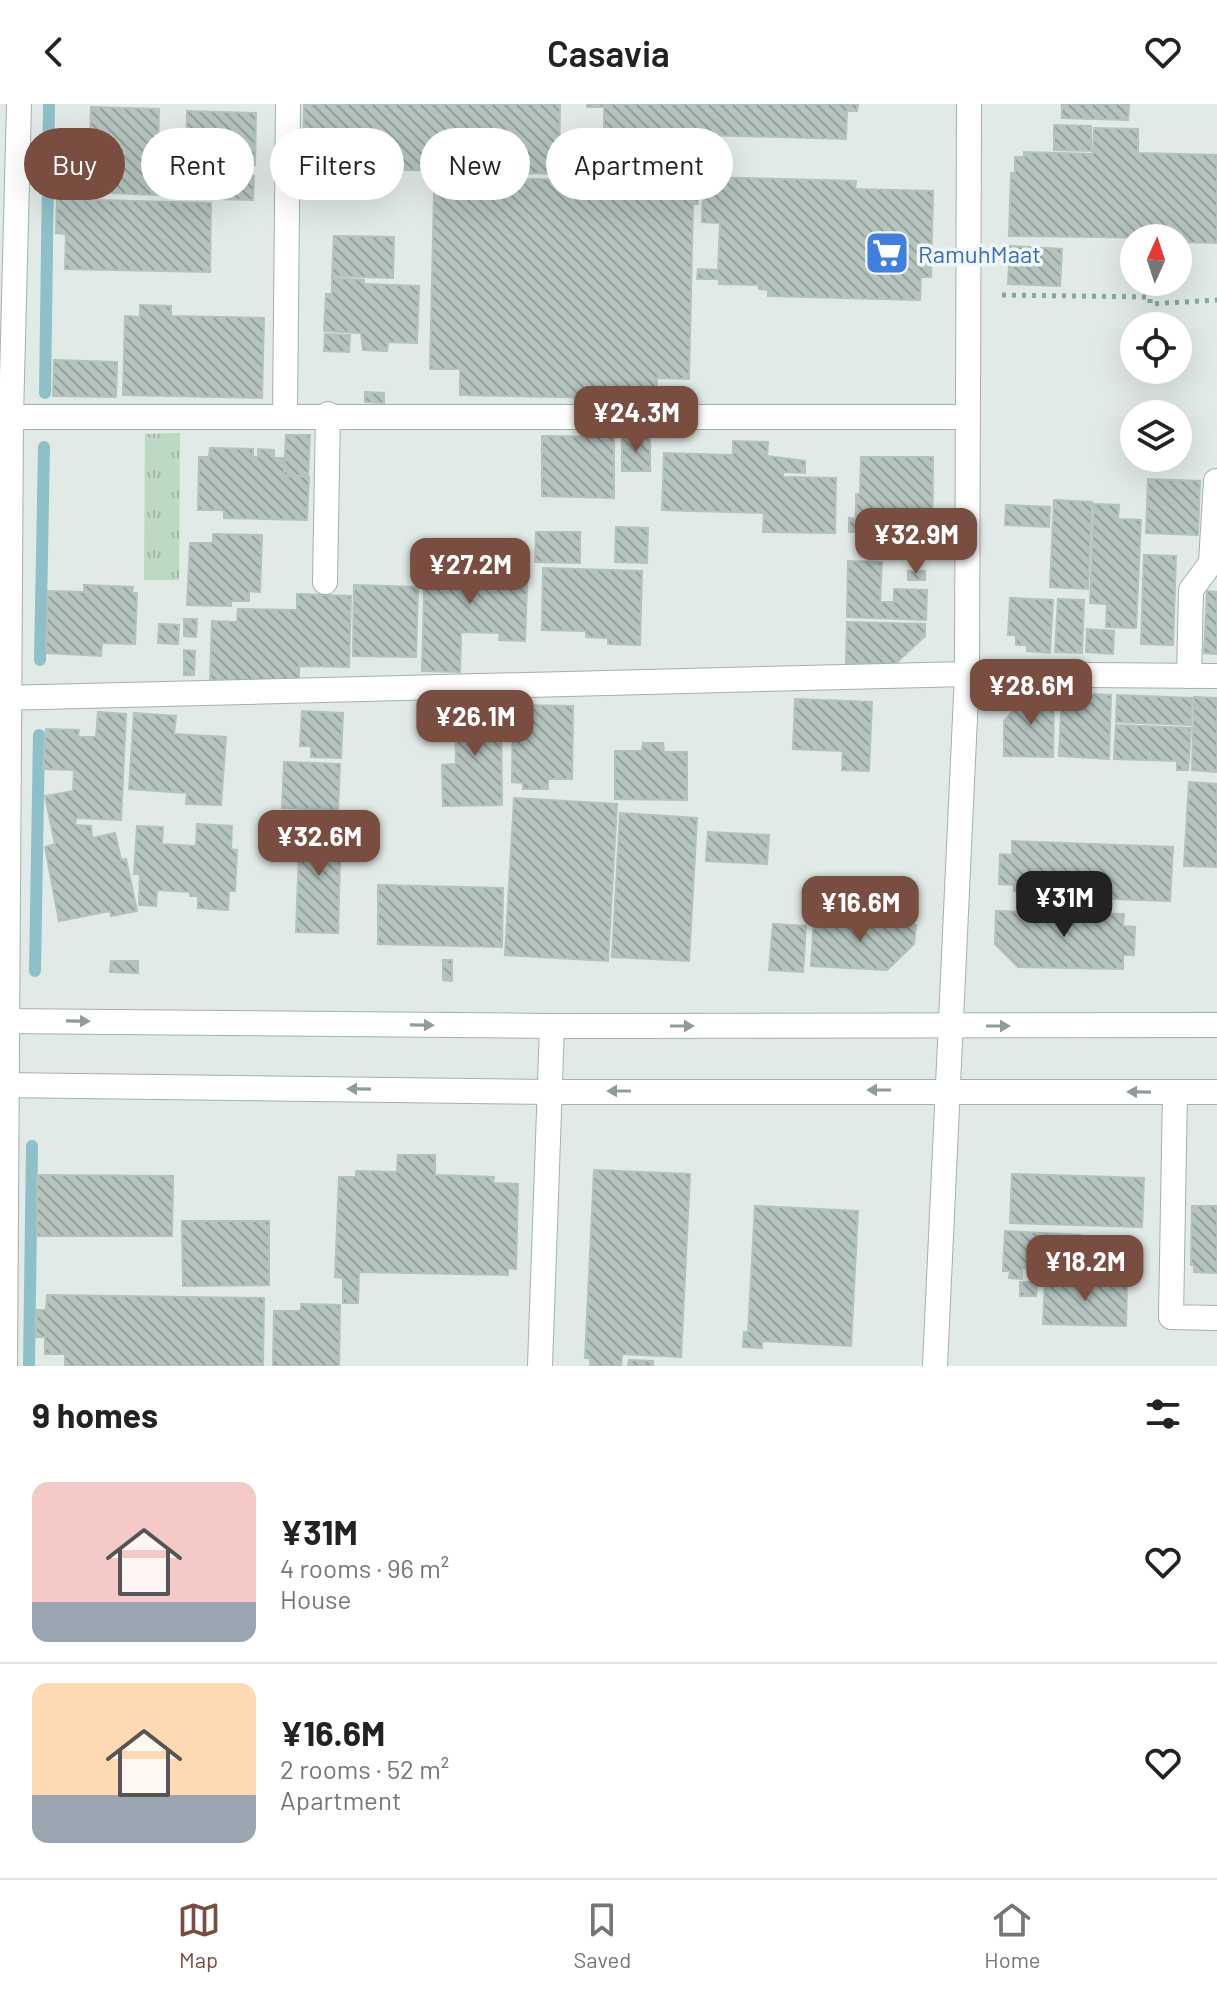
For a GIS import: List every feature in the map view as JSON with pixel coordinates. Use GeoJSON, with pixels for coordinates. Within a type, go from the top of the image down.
{"type":"FeatureCollection","features":[{"type":"Feature","properties":{"kind":"street"},"geometry":{"type":"LineString","coordinates":[[5,1366],[5,698],[11,417],[8,224],[19,104]]}},
{"type":"Feature","properties":{"kind":"street"},"geometry":{"type":"LineString","coordinates":[[285,414],[288,104]]}},
{"type":"Feature","properties":{"kind":"street"},"geometry":{"type":"LineString","coordinates":[[935,1366],[967,674],[969,104]]}},
{"type":"Feature","properties":{"kind":"street"},"geometry":{"type":"LineString","coordinates":[[11,417],[285,414],[968,417]]}},
{"type":"Feature","properties":{"kind":"street"},"geometry":{"type":"LineString","coordinates":[[325,582],[328,414]]}},
{"type":"Feature","properties":{"kind":"street"},"geometry":{"type":"LineString","coordinates":[[1189,676],[1191,590],[1211,563],[1216,481]]}},
{"type":"Feature","properties":{"kind":"street"},"geometry":{"type":"LineString","coordinates":[[5,698],[967,674],[1217,676]]}},
{"type":"Feature","properties":{"kind":"street"},"geometry":{"type":"LineString","coordinates":[[4,1021],[552,1026],[1217,1025]]}},
{"type":"Feature","properties":{"kind":"street"},"geometry":{"type":"LineString","coordinates":[[540,1366],[552,1026]]}},
{"type":"Feature","properties":{"kind":"street"},"geometry":{"type":"LineString","coordinates":[[4,1085],[549,1092],[1217,1092]]}},
{"type":"Feature","properties":{"kind":"street"},"geometry":{"type":"LineString","coordinates":[[1175,1092],[1171,1317],[1217,1318]]}},
{"type":"Feature","properties":{"kind":"path"},"geometry":{"type":"LineString","coordinates":[[969,294],[1150,297],[1150,304],[1217,300]]}},
{"type":"Feature","properties":{"kind":"green space"},"geometry":{"type":"Polygon","coordinates":[[[180,433],[179,580],[144,580],[145,434],[180,433]]]}},
{"type":"Feature","properties":{"kind":"building"},"geometry":{"type":"Polygon","coordinates":[[[304,104],[560,104],[560,128],[546,128],[546,174],[530,173],[530,128],[420,128],[420,170],[404,170],[404,128],[304,128],[304,104]]]}},
{"type":"Feature","properties":{"kind":"building"},"geometry":{"type":"Polygon","coordinates":[[[587,104],[858,104],[857,111],[847,111],[846,139],[733,136],[733,128],[604,128],[604,107],[587,107],[587,104]]]}},
{"type":"Feature","properties":{"kind":"building"},"geometry":{"type":"Polygon","coordinates":[[[1062,104],[1129,104],[1128,120],[1062,118],[1062,104]]]}},
{"type":"Feature","properties":{"kind":"building"},"geometry":{"type":"Polygon","coordinates":[[[91,107],[159,109],[159,128],[141,128],[141,194],[125,194],[125,128],[90,128],[91,107]]]}},
{"type":"Feature","properties":{"kind":"building"},"geometry":{"type":"Polygon","coordinates":[[[187,111],[256,113],[255,165],[254,128],[187,128],[187,111]]]}},
{"type":"Feature","properties":{"kind":"building"},"geometry":{"type":"Polygon","coordinates":[[[1054,125],[1091,126],[1091,151],[1054,150],[1054,125]]]}},
{"type":"Feature","properties":{"kind":"building"},"geometry":{"type":"Polygon","coordinates":[[[1094,128],[1138,129],[1138,153],[1217,155],[1217,243],[1192,242],[1192,224],[1120,224],[1120,237],[1009,236],[1011,173],[1015,173],[1015,157],[1024,157],[1024,152],[1093,154],[1094,128]]]}},
{"type":"Feature","properties":{"kind":"building"},"geometry":{"type":"Polygon","coordinates":[[[733,178],[856,181],[855,189],[933,191],[931,277],[921,277],[920,300],[768,296],[768,290],[759,289],[758,285],[719,284],[719,279],[697,279],[698,269],[718,270],[720,223],[702,222],[702,200],[733,200],[733,178]]]}},
{"type":"Feature","properties":{"kind":"building"},"geometry":{"type":"Polygon","coordinates":[[[530,179],[546,179],[546,200],[698,200],[698,204],[693,204],[689,379],[657,378],[656,399],[460,395],[460,369],[430,369],[434,200],[530,200],[530,179]]]}},
{"type":"Feature","properties":{"kind":"building"},"geometry":{"type":"Polygon","coordinates":[[[57,200],[211,203],[210,272],[65,269],[66,234],[56,233],[57,200]]]}},
{"type":"Feature","properties":{"kind":"building"},"geometry":{"type":"Polygon","coordinates":[[[334,236],[394,237],[393,278],[332,276],[334,236]]]}},
{"type":"Feature","properties":{"kind":"building"},"geometry":{"type":"Polygon","coordinates":[[[1010,246],[1062,249],[1060,286],[1008,284],[1010,246]]]}},
{"type":"Feature","properties":{"kind":"building"},"geometry":{"type":"Polygon","coordinates":[[[332,278],[364,280],[364,284],[419,286],[417,343],[388,342],[387,351],[363,350],[361,333],[324,331],[326,294],[332,294],[332,278]]]}},
{"type":"Feature","properties":{"kind":"building"},"geometry":{"type":"Polygon","coordinates":[[[140,305],[171,306],[171,316],[264,318],[262,398],[123,395],[125,316],[140,317],[140,305]]]}},
{"type":"Feature","properties":{"kind":"building"},"geometry":{"type":"Polygon","coordinates":[[[325,334],[350,335],[349,352],[324,351],[325,334]]]}},
{"type":"Feature","properties":{"kind":"building"},"geometry":{"type":"Polygon","coordinates":[[[54,360],[117,362],[116,397],[53,396],[54,360]]]}},
{"type":"Feature","properties":{"kind":"building"},"geometry":{"type":"Polygon","coordinates":[[[365,392],[384,393],[384,403],[365,402],[365,392]]]}},
{"type":"Feature","properties":{"kind":"building"},"geometry":{"type":"Polygon","coordinates":[[[286,435],[310,435],[308,476],[284,475],[286,435]]]}},
{"type":"Feature","properties":{"kind":"building"},"geometry":{"type":"Polygon","coordinates":[[[542,436],[614,437],[614,498],[542,496],[542,436]]]}},
{"type":"Feature","properties":{"kind":"building"},"geometry":{"type":"Polygon","coordinates":[[[622,436],[650,436],[650,471],[622,471],[622,436]]]}},
{"type":"Feature","properties":{"kind":"building"},"geometry":{"type":"Polygon","coordinates":[[[733,441],[768,442],[767,456],[805,461],[805,473],[783,472],[783,477],[836,478],[835,533],[763,532],[764,513],[662,510],[664,453],[733,455],[733,441]]]}},
{"type":"Feature","properties":{"kind":"building"},"geometry":{"type":"Polygon","coordinates":[[[210,448],[253,449],[253,457],[258,457],[258,449],[274,450],[274,458],[284,458],[284,476],[309,477],[307,520],[224,518],[224,510],[198,510],[199,457],[209,457],[210,448]]]}},
{"type":"Feature","properties":{"kind":"building"},"geometry":{"type":"Polygon","coordinates":[[[861,457],[933,457],[932,558],[871,557],[871,544],[864,544],[865,532],[849,532],[849,518],[856,519],[856,494],[860,494],[861,457]]]}},
{"type":"Feature","properties":{"kind":"building"},"geometry":{"type":"Polygon","coordinates":[[[1148,479],[1200,481],[1198,535],[1146,533],[1148,479]]]}},
{"type":"Feature","properties":{"kind":"building"},"geometry":{"type":"Polygon","coordinates":[[[1054,500],[1092,502],[1088,589],[1050,587],[1054,500]]]}},
{"type":"Feature","properties":{"kind":"building"},"geometry":{"type":"Polygon","coordinates":[[[1094,504],[1119,505],[1118,519],[1141,520],[1136,628],[1106,627],[1107,604],[1090,603],[1094,504]]]}},
{"type":"Feature","properties":{"kind":"building"},"geometry":{"type":"Polygon","coordinates":[[[1006,505],[1050,507],[1049,527],[1005,525],[1006,505]]]}},
{"type":"Feature","properties":{"kind":"building"},"geometry":{"type":"Polygon","coordinates":[[[616,527],[648,528],[647,563],[615,562],[616,527]]]}},
{"type":"Feature","properties":{"kind":"building"},"geometry":{"type":"Polygon","coordinates":[[[536,532],[580,532],[580,563],[535,562],[536,532]]]}},
{"type":"Feature","properties":{"kind":"building"},"geometry":{"type":"Polygon","coordinates":[[[213,534],[262,535],[260,592],[249,591],[249,601],[231,601],[231,606],[187,605],[190,543],[213,543],[213,534]]]}},
{"type":"Feature","properties":{"kind":"building"},"geometry":{"type":"Polygon","coordinates":[[[1144,555],[1176,556],[1173,645],[1141,644],[1144,555]]]}},
{"type":"Feature","properties":{"kind":"building"},"geometry":{"type":"Polygon","coordinates":[[[425,557],[528,561],[525,641],[499,640],[500,633],[461,632],[460,672],[422,671],[425,557]]]}},
{"type":"Feature","properties":{"kind":"building"},"geometry":{"type":"Polygon","coordinates":[[[848,561],[882,562],[880,602],[894,602],[894,589],[927,590],[926,620],[847,617],[848,561]]]}},
{"type":"Feature","properties":{"kind":"building"},"geometry":{"type":"Polygon","coordinates":[[[543,568],[642,571],[640,645],[608,644],[608,638],[586,637],[586,631],[542,630],[543,568]]]}},
{"type":"Feature","properties":{"kind":"building"},"geometry":{"type":"Polygon","coordinates":[[[908,571],[925,571],[925,580],[908,580],[908,571]]]}},
{"type":"Feature","properties":{"kind":"building"},"geometry":{"type":"Polygon","coordinates":[[[84,585],[133,587],[132,593],[137,593],[135,644],[102,643],[101,656],[46,653],[48,591],[84,592],[84,585]]]}},
{"type":"Feature","properties":{"kind":"building"},"geometry":{"type":"Polygon","coordinates":[[[354,585],[418,587],[416,657],[353,656],[354,585]]]}},
{"type":"Feature","properties":{"kind":"building"},"geometry":{"type":"Polygon","coordinates":[[[1207,591],[1217,592],[1217,654],[1204,653],[1207,591]]]}},
{"type":"Feature","properties":{"kind":"building"},"geometry":{"type":"Polygon","coordinates":[[[297,594],[351,596],[349,667],[299,666],[299,682],[210,680],[212,621],[237,622],[238,609],[297,610],[297,594]]]}},
{"type":"Feature","properties":{"kind":"building"},"geometry":{"type":"Polygon","coordinates":[[[1010,598],[1053,600],[1050,653],[1027,651],[1027,645],[1016,645],[1016,635],[1008,635],[1010,598]]]}},
{"type":"Feature","properties":{"kind":"building"},"geometry":{"type":"Polygon","coordinates":[[[1058,599],[1084,600],[1082,653],[1055,652],[1058,599]]]}},
{"type":"Feature","properties":{"kind":"building"},"geometry":{"type":"Polygon","coordinates":[[[184,619],[197,619],[196,637],[184,636],[184,619]]]}},
{"type":"Feature","properties":{"kind":"building"},"geometry":{"type":"Polygon","coordinates":[[[847,622],[925,624],[925,636],[895,664],[846,663],[847,622]]]}},
{"type":"Feature","properties":{"kind":"building"},"geometry":{"type":"Polygon","coordinates":[[[159,624],[179,625],[178,644],[158,643],[159,624]]]}},
{"type":"Feature","properties":{"kind":"building"},"geometry":{"type":"Polygon","coordinates":[[[1087,629],[1114,631],[1113,654],[1086,652],[1087,629]]]}},
{"type":"Feature","properties":{"kind":"building"},"geometry":{"type":"Polygon","coordinates":[[[184,650],[195,651],[194,675],[184,675],[184,650]]]}},
{"type":"Feature","properties":{"kind":"building"},"geometry":{"type":"Polygon","coordinates":[[[1029,692],[1054,693],[1053,757],[1004,756],[1004,721],[1029,692]]]}},
{"type":"Feature","properties":{"kind":"building"},"geometry":{"type":"Polygon","coordinates":[[[1062,693],[1111,695],[1109,759],[1059,756],[1062,693]]]}},
{"type":"Feature","properties":{"kind":"building"},"geometry":{"type":"Polygon","coordinates":[[[1117,695],[1192,698],[1191,725],[1116,722],[1117,695]]]}},
{"type":"Feature","properties":{"kind":"building"},"geometry":{"type":"Polygon","coordinates":[[[1194,697],[1217,698],[1217,772],[1192,770],[1194,697]]]}},
{"type":"Feature","properties":{"kind":"building"},"geometry":{"type":"Polygon","coordinates":[[[795,699],[872,702],[869,771],[842,770],[843,751],[793,749],[795,699]]]}},
{"type":"Feature","properties":{"kind":"building"},"geometry":{"type":"Polygon","coordinates":[[[501,703],[502,805],[443,806],[442,765],[456,764],[455,704],[501,703]]]}},
{"type":"Feature","properties":{"kind":"building"},"geometry":{"type":"Polygon","coordinates":[[[513,705],[573,706],[572,779],[548,779],[548,789],[523,789],[523,783],[512,782],[513,705]]]}},
{"type":"Feature","properties":{"kind":"building"},"geometry":{"type":"Polygon","coordinates":[[[302,711],[343,713],[341,758],[311,757],[311,746],[300,746],[302,711]]]}},
{"type":"Feature","properties":{"kind":"building"},"geometry":{"type":"Polygon","coordinates":[[[98,712],[126,714],[121,820],[76,818],[75,825],[91,826],[92,838],[115,833],[121,860],[126,859],[137,911],[111,916],[110,911],[59,921],[45,847],[55,844],[45,796],[73,791],[74,770],[43,769],[46,729],[79,730],[78,737],[96,737],[98,712]]]}},
{"type":"Feature","properties":{"kind":"building"},"geometry":{"type":"Polygon","coordinates":[[[134,713],[176,716],[174,734],[226,737],[221,805],[186,804],[187,793],[129,789],[134,713]]]}},
{"type":"Feature","properties":{"kind":"building"},"geometry":{"type":"Polygon","coordinates":[[[1116,725],[1191,728],[1188,770],[1177,770],[1177,761],[1114,759],[1116,725]]]}},
{"type":"Feature","properties":{"kind":"building"},"geometry":{"type":"Polygon","coordinates":[[[643,743],[663,743],[664,752],[687,752],[687,800],[615,799],[615,751],[642,751],[643,743]]]}},
{"type":"Feature","properties":{"kind":"building"},"geometry":{"type":"Polygon","coordinates":[[[284,762],[340,764],[338,810],[282,808],[284,762]]]}},
{"type":"Feature","properties":{"kind":"building"},"geometry":{"type":"Polygon","coordinates":[[[1189,782],[1217,784],[1217,867],[1184,866],[1189,782]]]}},
{"type":"Feature","properties":{"kind":"building"},"geometry":{"type":"Polygon","coordinates":[[[514,798],[617,804],[608,961],[505,955],[514,798]]]}},
{"type":"Feature","properties":{"kind":"building"},"geometry":{"type":"Polygon","coordinates":[[[620,813],[697,818],[689,961],[612,957],[620,813]]]}},
{"type":"Feature","properties":{"kind":"building"},"geometry":{"type":"Polygon","coordinates":[[[300,823],[341,824],[338,933],[296,932],[300,823]]]}},
{"type":"Feature","properties":{"kind":"building"},"geometry":{"type":"Polygon","coordinates":[[[197,824],[232,826],[231,849],[237,850],[235,891],[229,891],[228,910],[198,908],[198,896],[190,896],[190,892],[157,890],[156,906],[139,905],[140,874],[134,874],[137,826],[163,827],[162,844],[196,846],[197,824]]]}},
{"type":"Feature","properties":{"kind":"building"},"geometry":{"type":"Polygon","coordinates":[[[708,832],[769,835],[767,864],[706,861],[708,832]]]}},
{"type":"Feature","properties":{"kind":"building"},"geometry":{"type":"Polygon","coordinates":[[[1012,841],[1173,847],[1170,901],[1021,896],[1021,892],[1014,891],[1014,885],[999,884],[1000,854],[1012,855],[1012,841]]]}},
{"type":"Feature","properties":{"kind":"building"},"geometry":{"type":"Polygon","coordinates":[[[378,885],[503,888],[502,947],[378,944],[378,885]]]}},
{"type":"Feature","properties":{"kind":"building"},"geometry":{"type":"Polygon","coordinates":[[[996,911],[1124,914],[1123,926],[1135,927],[1134,955],[1123,955],[1123,969],[1018,967],[995,944],[996,911]]]}},
{"type":"Feature","properties":{"kind":"building"},"geometry":{"type":"Polygon","coordinates":[[[814,919],[916,925],[914,944],[887,970],[811,966],[814,919]]]}},
{"type":"Feature","properties":{"kind":"building"},"geometry":{"type":"Polygon","coordinates":[[[773,924],[806,926],[803,972],[769,970],[773,924]]]}},
{"type":"Feature","properties":{"kind":"building"},"geometry":{"type":"Polygon","coordinates":[[[443,960],[452,960],[452,981],[443,980],[443,960]]]}},
{"type":"Feature","properties":{"kind":"building"},"geometry":{"type":"Polygon","coordinates":[[[111,961],[138,961],[138,973],[110,972],[111,961]]]}},
{"type":"Feature","properties":{"kind":"building"},"geometry":{"type":"Polygon","coordinates":[[[398,1155],[435,1155],[435,1175],[494,1177],[493,1183],[518,1184],[516,1269],[508,1268],[508,1275],[359,1272],[358,1303],[343,1303],[343,1278],[335,1277],[339,1177],[356,1177],[356,1171],[397,1172],[398,1155]]]}},
{"type":"Feature","properties":{"kind":"building"},"geometry":{"type":"Polygon","coordinates":[[[594,1170],[690,1174],[681,1357],[622,1354],[621,1366],[590,1366],[590,1358],[585,1358],[594,1170]]]}},
{"type":"Feature","properties":{"kind":"building"},"geometry":{"type":"Polygon","coordinates":[[[1012,1174],[1144,1178],[1142,1227],[1010,1223],[1012,1174]]]}},
{"type":"Feature","properties":{"kind":"building"},"geometry":{"type":"Polygon","coordinates":[[[37,1175],[173,1176],[172,1236],[37,1236],[37,1175]]]}},
{"type":"Feature","properties":{"kind":"building"},"geometry":{"type":"Polygon","coordinates":[[[755,1206],[858,1211],[851,1346],[762,1341],[762,1348],[743,1347],[744,1332],[748,1332],[755,1206]]]}},
{"type":"Feature","properties":{"kind":"building"},"geometry":{"type":"Polygon","coordinates":[[[1192,1206],[1217,1206],[1217,1273],[1194,1272],[1194,1265],[1191,1265],[1192,1206]]]}},
{"type":"Feature","properties":{"kind":"building"},"geometry":{"type":"Polygon","coordinates":[[[182,1221],[269,1221],[269,1285],[183,1286],[182,1221]]]}},
{"type":"Feature","properties":{"kind":"building"},"geometry":{"type":"Polygon","coordinates":[[[1005,1231],[1080,1235],[1079,1271],[1022,1268],[1022,1279],[1009,1278],[1010,1271],[1003,1271],[1005,1231]]]}},
{"type":"Feature","properties":{"kind":"building"},"geometry":{"type":"Polygon","coordinates":[[[1045,1280],[1127,1283],[1126,1326],[1043,1324],[1045,1280]]]}},
{"type":"Feature","properties":{"kind":"building"},"geometry":{"type":"Polygon","coordinates":[[[1020,1282],[1037,1282],[1036,1296],[1020,1296],[1020,1282]]]}},
{"type":"Feature","properties":{"kind":"building"},"geometry":{"type":"Polygon","coordinates":[[[47,1295],[264,1298],[263,1366],[65,1366],[65,1354],[45,1354],[45,1337],[36,1337],[37,1310],[46,1310],[47,1295]]]}},
{"type":"Feature","properties":{"kind":"building"},"geometry":{"type":"Polygon","coordinates":[[[301,1304],[340,1305],[339,1366],[273,1366],[274,1311],[301,1311],[301,1304]]]}},
{"type":"Feature","properties":{"kind":"building"},"geometry":{"type":"Polygon","coordinates":[[[629,1360],[653,1361],[653,1366],[628,1366],[629,1360]]]}},
{"type":"Feature","properties":{"kind":"waterway"},"geometry":{"type":"LineString","coordinates":[[45,393],[49,104]]}},
{"type":"Feature","properties":{"kind":"waterway"},"geometry":{"type":"LineString","coordinates":[[40,660],[44,447]]}},
{"type":"Feature","properties":{"kind":"waterway"},"geometry":{"type":"LineString","coordinates":[[35,971],[39,735]]}},
{"type":"Feature","properties":{"kind":"waterway"},"geometry":{"type":"LineString","coordinates":[[29,1366],[32,1146]]}},
{"type":"Feature","properties":{"kind":"place","name":"RamuhMaat"},"geometry":{"type":"Point","coordinates":[887,253]}}]}
